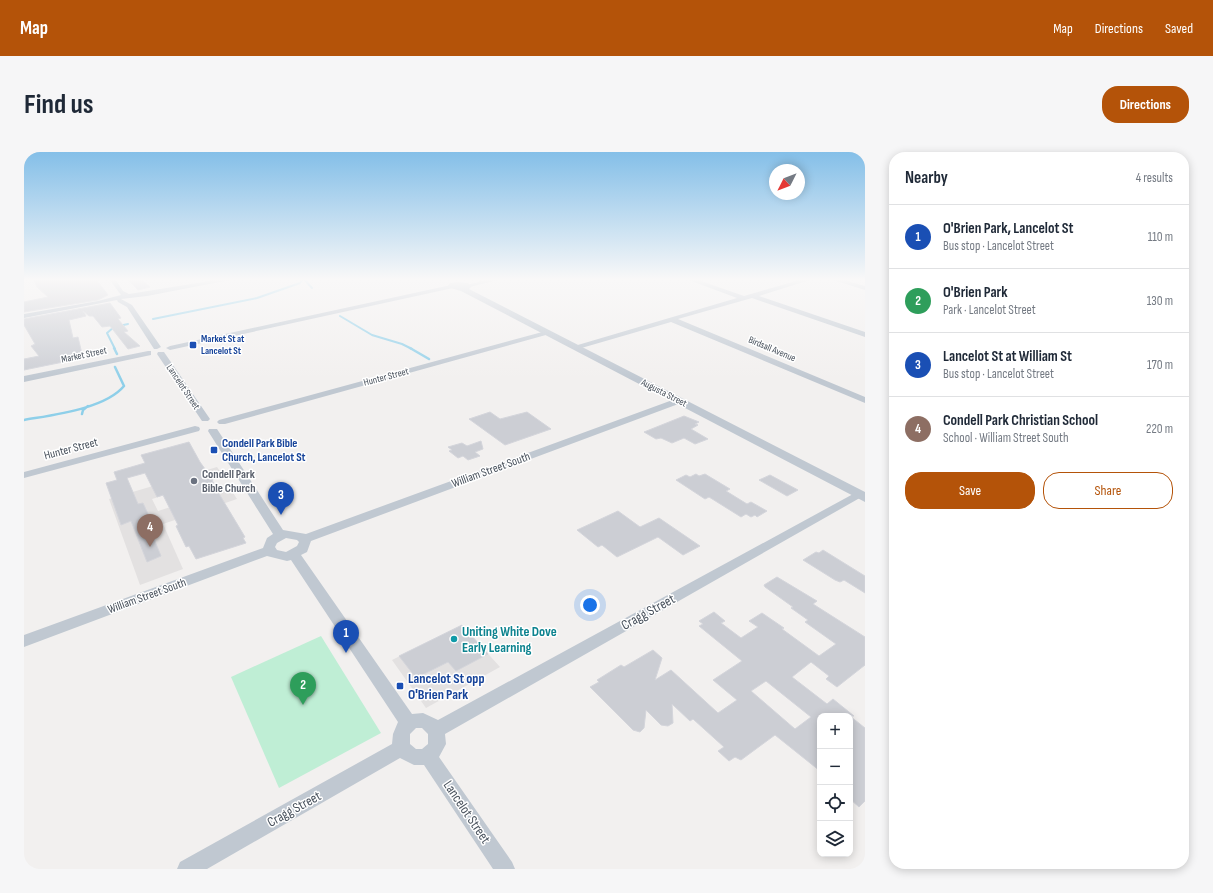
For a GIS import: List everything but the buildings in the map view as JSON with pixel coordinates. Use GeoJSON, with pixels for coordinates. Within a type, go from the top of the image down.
{"type":"FeatureCollection","features":[{"type":"Feature","properties":{"kind":"street"},"geometry":{"type":"LineString","coordinates":[[24,316],[44,312]]}},
{"type":"Feature","properties":{"kind":"street","name":"Lancelot Street"},"geometry":{"type":"LineString","coordinates":[[138,312],[159,351],[205,419]]}},
{"type":"Feature","properties":{"kind":"street"},"geometry":{"type":"LineString","coordinates":[[159,351],[169,351],[170,348],[338,312]]}},
{"type":"Feature","properties":{"kind":"street","name":"Augusta Street"},"geometry":{"type":"LineString","coordinates":[[509,312],[862,496]]}},
{"type":"Feature","properties":{"kind":"street"},"geometry":{"type":"LineString","coordinates":[[575,347],[694,312]]}},
{"type":"Feature","properties":{"kind":"street"},"geometry":{"type":"LineString","coordinates":[[800,312],[865,335]]}},
{"type":"Feature","properties":{"kind":"street","name":"Birdsall Avenue"},"geometry":{"type":"LineString","coordinates":[[671,319],[865,400]]}},
{"type":"Feature","properties":{"kind":"street","name":"Hunter Street"},"geometry":{"type":"LineString","coordinates":[[222,422],[549,333]]}},
{"type":"Feature","properties":{"kind":"street","name":"Market Street"},"geometry":{"type":"LineString","coordinates":[[24,379],[148,353],[153,355],[159,351]]}},
{"type":"Feature","properties":{"kind":"street","name":"William Street South"},"geometry":{"type":"LineString","coordinates":[[304,539],[678,400]]}},
{"type":"Feature","properties":{"kind":"street"},"geometry":{"type":"LineString","coordinates":[[214,418],[222,422],[220,428],[213,432],[204,433],[195,429],[197,423],[205,419],[214,418]]}},
{"type":"Feature","properties":{"kind":"street","name":"Hunter Street"},"geometry":{"type":"LineString","coordinates":[[24,475],[195,429]]}},
{"type":"Feature","properties":{"kind":"street"},"geometry":{"type":"LineString","coordinates":[[213,432],[280,535]]}},
{"type":"Feature","properties":{"kind":"street","name":"Cragg Street"},"geometry":{"type":"LineString","coordinates":[[436,730],[862,496]]}},
{"type":"Feature","properties":{"kind":"street"},"geometry":{"type":"LineString","coordinates":[[297,534],[304,539],[305,542],[302,550],[294,555],[276,556],[269,550],[269,547],[272,540],[280,535],[297,534]]}},
{"type":"Feature","properties":{"kind":"street","name":"William Street South"},"geometry":{"type":"LineString","coordinates":[[24,641],[269,550]]}},
{"type":"Feature","properties":{"kind":"street"},"geometry":{"type":"LineString","coordinates":[[294,555],[409,724]]}},
{"type":"Feature","properties":{"kind":"street"},"geometry":{"type":"LineString","coordinates":[[414,722],[427,722],[436,730],[438,734],[438,744],[428,755],[416,757],[405,752],[402,748],[400,735],[409,724],[414,722]]}},
{"type":"Feature","properties":{"kind":"street","name":"Cragg Street"},"geometry":{"type":"LineString","coordinates":[[187,869],[402,748]]}},
{"type":"Feature","properties":{"kind":"street","name":"Lancelot Street"},"geometry":{"type":"LineString","coordinates":[[428,755],[505,869]]}},
{"type":"Feature","properties":{"kind":"shaded area"},"geometry":{"type":"Polygon","coordinates":[[[217,467],[224,477],[152,499],[158,511],[230,488],[237,499],[163,524],[183,569],[140,585],[109,499],[217,467]]]}},
{"type":"Feature","properties":{"kind":"shaded area"},"geometry":{"type":"Polygon","coordinates":[[[462,625],[500,667],[426,708],[392,660],[462,625]]]}},
{"type":"Feature","properties":{"kind":"green space"},"geometry":{"type":"Polygon","coordinates":[[[321,636],[381,733],[279,788],[231,677],[321,636]]]}},
{"type":"Feature","properties":{"kind":"waterway"},"geometry":{"type":"LineString","coordinates":[[153,319],[185,312]]}},
{"type":"Feature","properties":{"kind":"waterway"},"geometry":{"type":"LineString","coordinates":[[340,316],[372,335],[410,348]]}},
{"type":"Feature","properties":{"kind":"waterway"},"geometry":{"type":"LineString","coordinates":[[115,349],[107,333],[114,327],[128,324]]}},
{"type":"Feature","properties":{"kind":"waterway"},"geometry":{"type":"LineString","coordinates":[[114,348],[117,354]]}},
{"type":"Feature","properties":{"kind":"waterway"},"geometry":{"type":"LineString","coordinates":[[410,348],[429,359]]}},
{"type":"Feature","properties":{"kind":"waterway"},"geometry":{"type":"LineString","coordinates":[[86,407],[115,394],[124,386],[115,367]]}},
{"type":"Feature","properties":{"kind":"waterway"},"geometry":{"type":"LineString","coordinates":[[24,420],[86,407]]}},
{"type":"Feature","properties":{"kind":"waterway"},"geometry":{"type":"LineString","coordinates":[[82,414],[83,410],[86,407]]}},
{"type":"Feature","properties":{"kind":"place","name":"Market St at Lancelot St"},"geometry":{"type":"Point","coordinates":[193,345]}},
{"type":"Feature","properties":{"kind":"place","name":"Condell Park Bible Church, Lancelot St"},"geometry":{"type":"Point","coordinates":[214,450]}},
{"type":"Feature","properties":{"kind":"place","name":"Condell Park Bible Church"},"geometry":{"type":"Point","coordinates":[194,481]}},
{"type":"Feature","properties":{"kind":"place","name":"Lancelot St at William St"},"geometry":{"type":"Point","coordinates":[281,515]}},
{"type":"Feature","properties":{"kind":"place","name":"Condell Park Christian School"},"geometry":{"type":"Point","coordinates":[150,547]}},
{"type":"Feature","properties":{"kind":"place","name":"Uniting White Dove Early Learning"},"geometry":{"type":"Point","coordinates":[454,639]}},
{"type":"Feature","properties":{"kind":"place","name":"O'Brien Park, Lancelot St"},"geometry":{"type":"Point","coordinates":[346,653]}},
{"type":"Feature","properties":{"kind":"place","name":"Lancelot St opp O'Brien Park"},"geometry":{"type":"Point","coordinates":[400,686]}},
{"type":"Feature","properties":{"kind":"place","name":"O'Brien Park"},"geometry":{"type":"Point","coordinates":[303,705]}}]}
